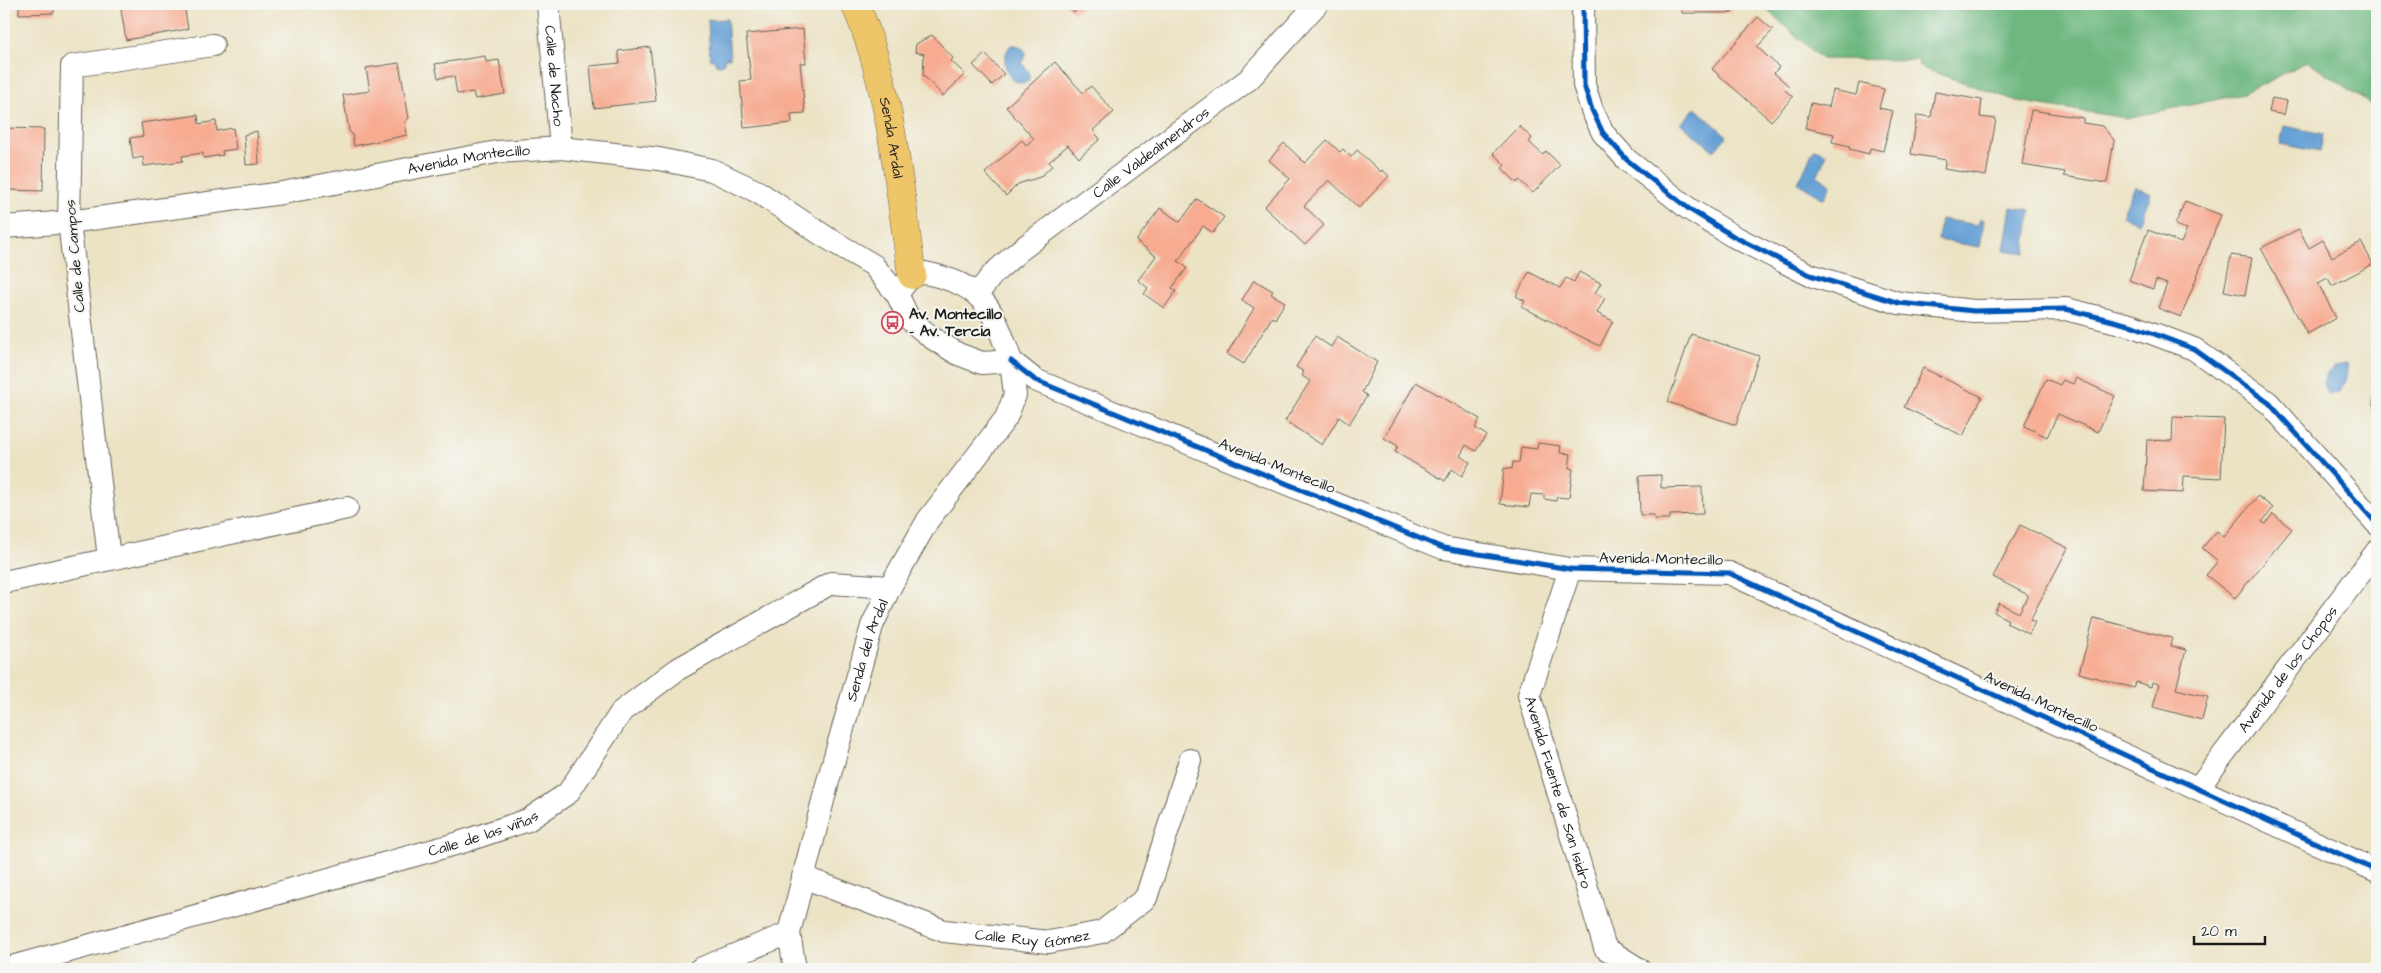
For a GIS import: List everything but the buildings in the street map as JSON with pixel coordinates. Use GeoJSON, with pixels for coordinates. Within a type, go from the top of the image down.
{"type":"FeatureCollection","features":[{"type":"Feature","properties":{"kind":"main road","name":"Senda Ardal"},"geometry":{"type":"LineString","coordinates":[[855,4],[877,70],[885,106],[904,284]]}},
{"type":"Feature","properties":{"kind":"street","name":"Calle de Nacho"},"geometry":{"type":"LineString","coordinates":[[548,4],[561,148]]}},
{"type":"Feature","properties":{"kind":"street","name":"Calle Valdealmendros"},"geometry":{"type":"LineString","coordinates":[[977,294],[994,273],[1019,251],[1249,79],[1316,4]]}},
{"type":"Feature","properties":{"kind":"street"},"geometry":{"type":"LineString","coordinates":[[1583,4],[1584,85],[1592,110],[1603,132],[1627,160],[1689,209],[1733,236],[1810,275],[1898,303],[1974,311],[2066,309],[2133,326],[2194,349],[2269,403],[2377,524]]}},
{"type":"Feature","properties":{"kind":"street","name":"Calle de Campos"},"geometry":{"type":"LineString","coordinates":[[109,558],[69,222],[72,66],[213,45]]}},
{"type":"Feature","properties":{"kind":"street","name":"Avenida Montecillo"},"geometry":{"type":"LineString","coordinates":[[4,227],[69,222],[282,192],[497,152],[561,148],[659,159],[712,170],[758,192],[824,236],[904,284],[909,319],[932,338],[952,350],[982,363],[1011,361],[1035,380],[1443,548],[1570,570],[1730,573],[2377,871]]}},
{"type":"Feature","properties":{"kind":"street","name":"Senda del Ardal"},"geometry":{"type":"LineString","coordinates":[[795,969],[789,934],[872,626],[890,587],[928,520],[1006,418],[1015,395],[1011,361],[999,326],[991,309],[977,294],[959,282],[925,273],[904,284]]}},
{"type":"Feature","properties":{"kind":"street"},"geometry":{"type":"LineString","coordinates":[[4,582],[347,508]]}},
{"type":"Feature","properties":{"kind":"street","name":"Avenida de los Chopos"},"geometry":{"type":"LineString","coordinates":[[2198,788],[2377,550]]}},
{"type":"Feature","properties":{"kind":"street","name":"Avenida Fuente de San Isidro"},"geometry":{"type":"LineString","coordinates":[[1570,570],[1529,695],[1605,948],[1640,969]]}},
{"type":"Feature","properties":{"kind":"street","name":"Calle de las viñas"},"geometry":{"type":"LineString","coordinates":[[4,969],[450,846],[528,820],[568,793],[622,711],[678,669],[831,583],[890,587]]}},
{"type":"Feature","properties":{"kind":"street","name":"Calle Ruy Gómez"},"geometry":{"type":"LineString","coordinates":[[803,877],[944,931],[1049,942],[1102,932],[1146,898],[1190,760]]}},
{"type":"Feature","properties":{"kind":"street"},"geometry":{"type":"LineString","coordinates":[[700,969],[789,934]]}},
{"type":"Feature","properties":{"kind":"green space"},"geometry":{"type":"Polygon","coordinates":[[[1767,4],[2377,4],[2377,108],[2308,61],[2244,94],[2126,118],[2017,101],[1919,67],[1918,60],[1822,59],[1766,9],[1767,4]]]}},
{"type":"Feature","properties":{"kind":"water"},"geometry":{"type":"Polygon","coordinates":[[[727,19],[730,58],[724,58],[724,63],[720,65],[716,64],[714,59],[710,60],[708,20],[727,19]]]}},
{"type":"Feature","properties":{"kind":"water"},"geometry":{"type":"Polygon","coordinates":[[[1011,45],[1020,46],[1026,53],[1022,63],[1029,72],[1029,79],[1026,83],[1014,80],[1006,70],[1005,57],[1011,45]]]}},
{"type":"Feature","properties":{"kind":"water"},"geometry":{"type":"Polygon","coordinates":[[[1695,108],[1727,136],[1714,151],[1681,124],[1695,108]]]}},
{"type":"Feature","properties":{"kind":"water"},"geometry":{"type":"Polygon","coordinates":[[[2284,126],[2323,134],[2320,152],[2280,144],[2284,126]]]}},
{"type":"Feature","properties":{"kind":"water"},"geometry":{"type":"Polygon","coordinates":[[[1814,149],[1827,154],[1817,176],[1831,184],[1824,199],[1798,183],[1814,149]]]}},
{"type":"Feature","properties":{"kind":"water"},"geometry":{"type":"Polygon","coordinates":[[[2135,186],[2151,194],[2139,223],[2122,216],[2135,186]]]}},
{"type":"Feature","properties":{"kind":"water"},"geometry":{"type":"Polygon","coordinates":[[[2011,207],[2031,210],[2025,253],[2004,250],[2011,207]]]}},
{"type":"Feature","properties":{"kind":"water"},"geometry":{"type":"Polygon","coordinates":[[[1941,219],[1978,225],[1980,219],[1984,220],[1980,247],[1938,240],[1941,219]]]}},
{"type":"Feature","properties":{"kind":"water"},"geometry":{"type":"Polygon","coordinates":[[[2346,364],[2346,375],[2342,387],[2338,393],[2328,395],[2323,383],[2326,375],[2337,366],[2346,364]]]}},
{"type":"Feature","properties":{"kind":"cycle path"},"geometry":{"type":"LineString","coordinates":[[1583,4],[1584,85],[1592,110],[1603,133],[1627,160],[1689,209],[1733,236],[1810,275],[1899,303],[1974,311],[2066,309],[2133,326],[2194,349],[2269,403],[2377,524]]}},
{"type":"Feature","properties":{"kind":"cycle path"},"geometry":{"type":"LineString","coordinates":[[1011,361],[1035,380],[1443,548],[1570,569],[1729,573],[2377,871]]}},
{"type":"Feature","properties":{"kind":"place","name":"Av. Montecillo - Av. Tercia"},"geometry":{"type":"Point","coordinates":[893,323]}}]}
